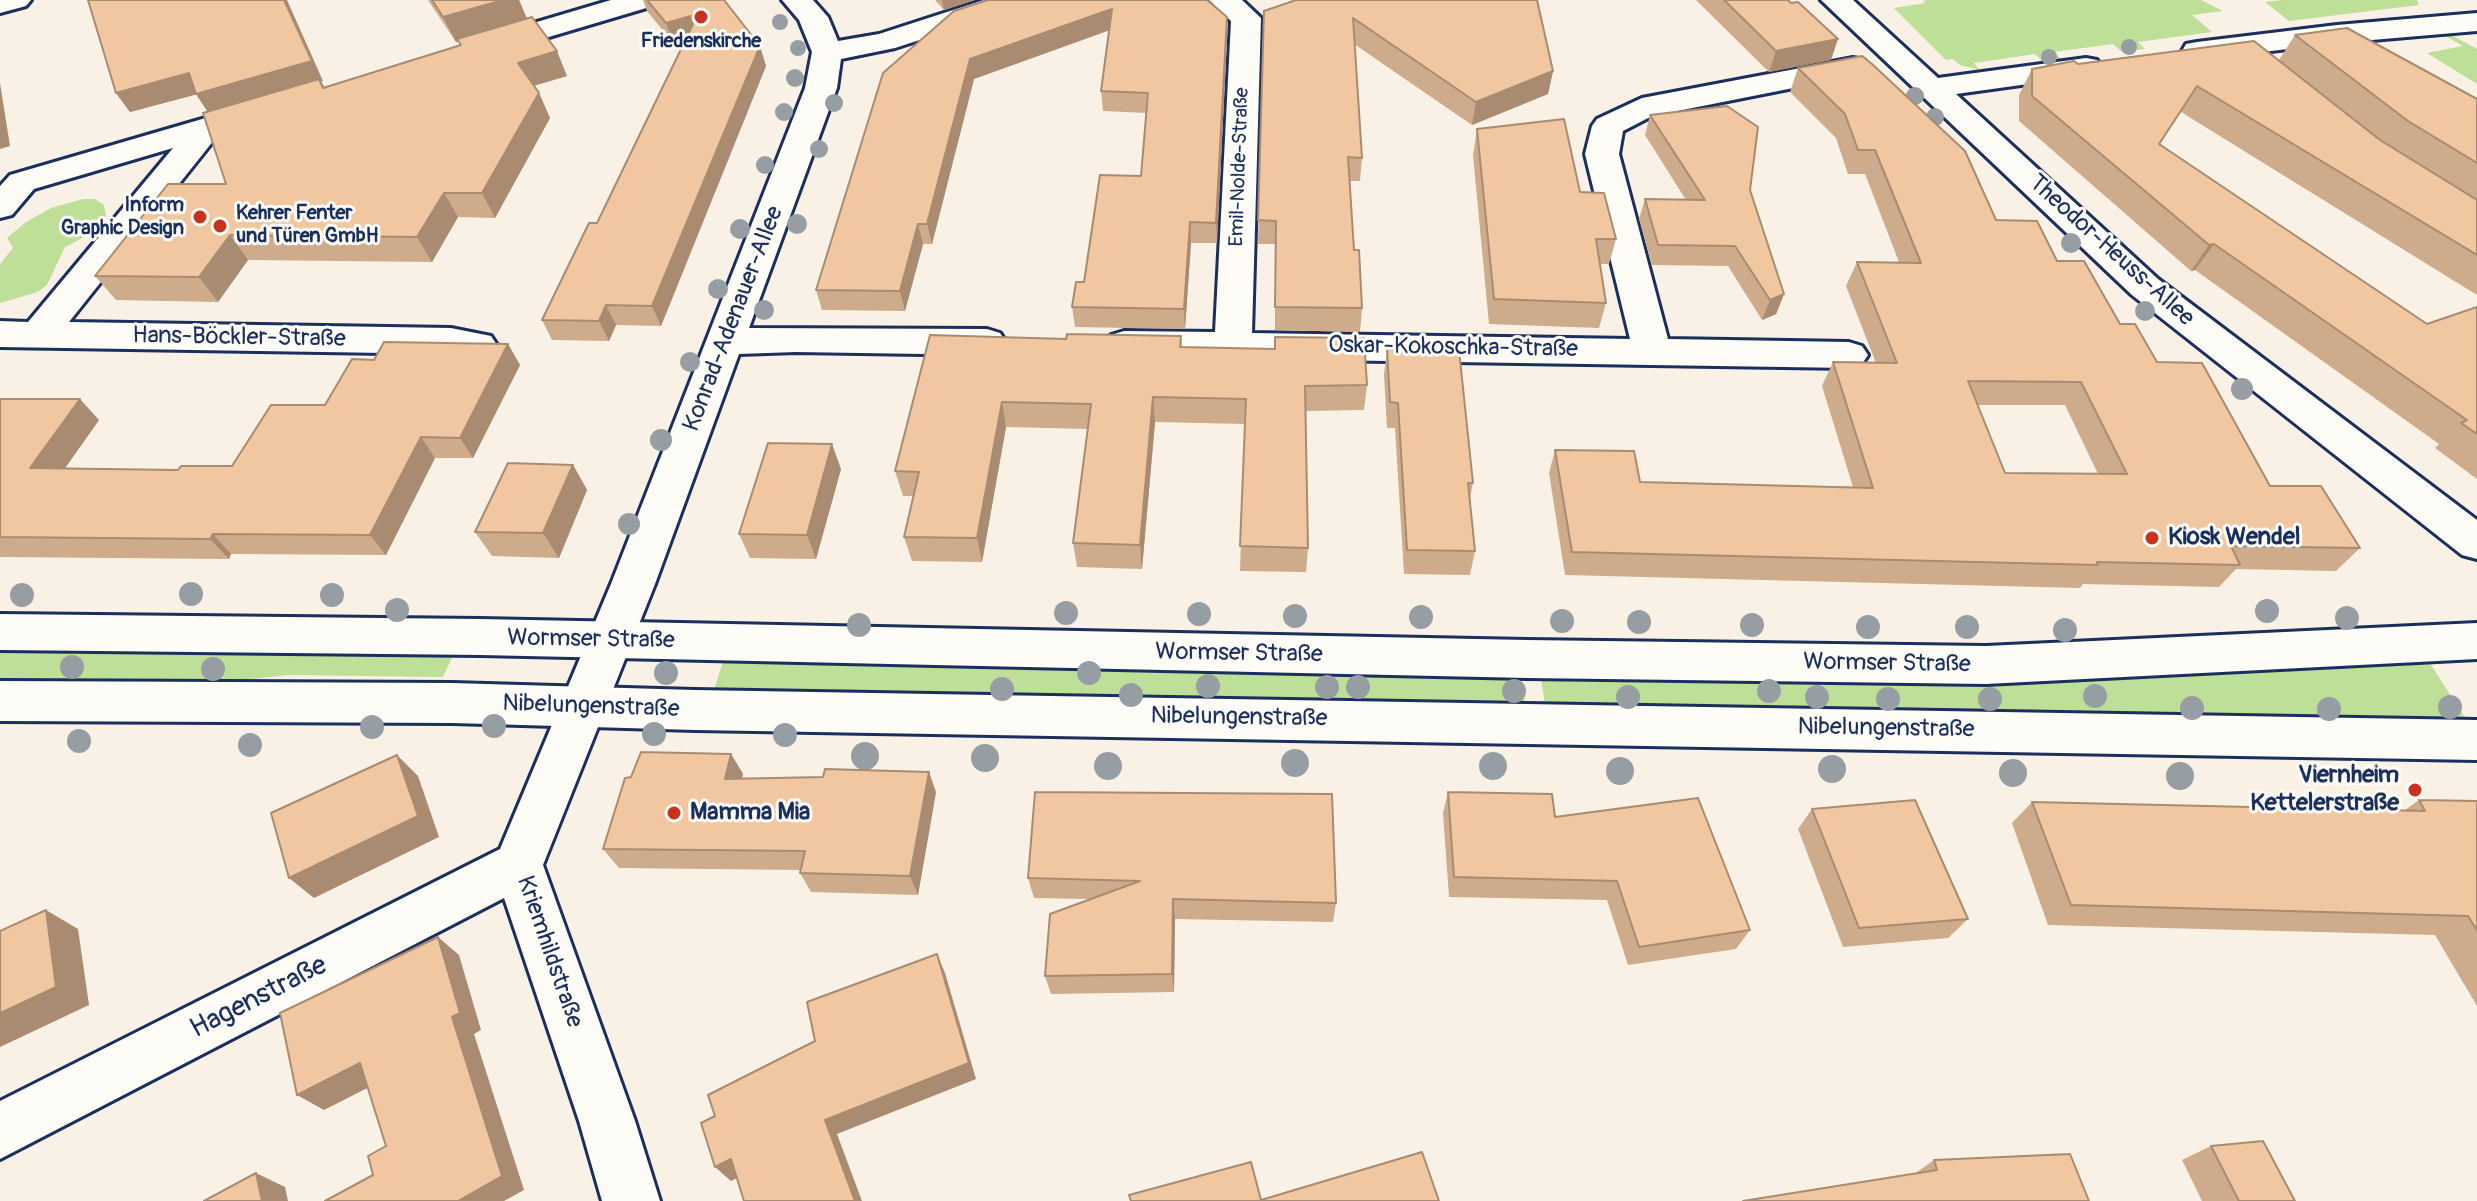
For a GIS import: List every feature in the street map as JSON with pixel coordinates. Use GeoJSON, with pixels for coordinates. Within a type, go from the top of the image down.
{"type":"FeatureCollection","features":[{"type":"Feature","properties":{"kind":"street"},"geometry":{"type":"LineString","coordinates":[[0,4],[16,0]]}},
{"type":"Feature","properties":{"kind":"street"},"geometry":{"type":"LineString","coordinates":[[456,55],[643,0]]}},
{"type":"Feature","properties":{"kind":"street"},"geometry":{"type":"LineString","coordinates":[[797,0],[813,17],[827,52],[884,42],[1014,0]]}},
{"type":"Feature","properties":{"kind":"street","name":"Theodor-Heuss-Allee"},"geometry":{"type":"LineString","coordinates":[[1836,0],[2145,287],[2477,543]]}},
{"type":"Feature","properties":{"kind":"street"},"geometry":{"type":"LineString","coordinates":[[2432,0],[2468,23]]}},
{"type":"Feature","properties":{"kind":"street","name":"Emil-Nolde-Straße"},"geometry":{"type":"LineString","coordinates":[[1233,345],[1247,9]]}},
{"type":"Feature","properties":{"kind":"street"},"geometry":{"type":"LineString","coordinates":[[2171,55],[2235,45],[2468,23]]}},
{"type":"Feature","properties":{"kind":"street"},"geometry":{"type":"LineString","coordinates":[[2235,45],[2270,73]]}},
{"type":"Feature","properties":{"kind":"street","name":"Konrad-Adenauer-Allee"},"geometry":{"type":"LineString","coordinates":[[581,707],[726,342],[821,88],[827,52]]}},
{"type":"Feature","properties":{"kind":"street"},"geometry":{"type":"LineString","coordinates":[[1652,351],[1602,154],[1608,126],[1642,108],[1901,58]]}},
{"type":"Feature","properties":{"kind":"street"},"geometry":{"type":"LineString","coordinates":[[1934,88],[2108,64]]}},
{"type":"Feature","properties":{"kind":"street"},"geometry":{"type":"LineString","coordinates":[[0,207],[22,182],[295,102]]}},
{"type":"Feature","properties":{"kind":"street"},"geometry":{"type":"LineString","coordinates":[[39,334],[207,128]]}},
{"type":"Feature","properties":{"kind":"street","name":"Hans-Böckler-Straße"},"geometry":{"type":"LineString","coordinates":[[0,334],[451,341],[478,345]]}},
{"type":"Feature","properties":{"kind":"street"},"geometry":{"type":"LineString","coordinates":[[726,342],[796,339],[1015,342]]}},
{"type":"Feature","properties":{"kind":"street","name":"Oskar-Kokoschka-Straße"},"geometry":{"type":"LineString","coordinates":[[1093,343],[1849,355]]}},
{"type":"Feature","properties":{"kind":"street","name":"Wormser Straße"},"geometry":{"type":"LineString","coordinates":[[0,632],[610,639],[1512,659],[1986,665],[2477,641]]}},
{"type":"Feature","properties":{"kind":"street","name":"Nibelungenstraße"},"geometry":{"type":"LineString","coordinates":[[0,701],[452,703],[2477,740]]}},
{"type":"Feature","properties":{"kind":"street","name":"Kriemhildstraße"},"geometry":{"type":"LineString","coordinates":[[581,707],[518,865],[607,1121],[631,1201]]}},
{"type":"Feature","properties":{"kind":"street","name":"Hagenstraße"},"geometry":{"type":"LineString","coordinates":[[0,1131],[518,865]]}},
{"type":"Feature","properties":{"kind":"green space"},"geometry":{"type":"Polygon","coordinates":[[[2201,0],[2223,11],[2192,15],[2212,32],[2138,42],[2145,49],[2122,52],[2113,44],[2054,52],[2062,60],[2044,63],[2035,54],[1974,63],[1980,70],[1960,65],[1953,59],[1946,60],[1894,8],[1925,3],[1923,1],[2201,0]]]}},
{"type":"Feature","properties":{"kind":"green space"},"geometry":{"type":"Polygon","coordinates":[[[2417,0],[2419,5],[2289,21],[2265,2],[2417,0]]]}},
{"type":"Feature","properties":{"kind":"green space"},"geometry":{"type":"Polygon","coordinates":[[[2444,31],[2477,49],[2477,84],[2427,53],[2463,46],[2438,32],[2444,31]]]}},
{"type":"Feature","properties":{"kind":"green space"},"geometry":{"type":"Polygon","coordinates":[[[83,199],[95,199],[104,205],[106,215],[100,224],[92,233],[65,247],[47,285],[38,292],[0,303],[0,264],[13,248],[7,238],[26,222],[51,208],[83,199]]]}},
{"type":"Feature","properties":{"kind":"green space"},"geometry":{"type":"Polygon","coordinates":[[[0,644],[456,649],[443,677],[288,675],[155,690],[0,688],[0,644]]]}},
{"type":"Feature","properties":{"kind":"green space"},"geometry":{"type":"Polygon","coordinates":[[[725,655],[1521,669],[1526,711],[712,696],[725,655]]]}},
{"type":"Feature","properties":{"kind":"green space"},"geometry":{"type":"Polygon","coordinates":[[[2426,657],[2469,724],[1546,711],[1540,672],[2426,657]]]}},
{"type":"Feature","properties":{"kind":"building"},"geometry":{"type":"Polygon","coordinates":[[[88,0],[284,0],[312,61],[196,94],[189,73],[116,93],[88,0]]]}},
{"type":"Feature","properties":{"kind":"building"},"geometry":{"type":"Polygon","coordinates":[[[432,0],[503,0],[443,17],[432,0]]]}},
{"type":"Feature","properties":{"kind":"building"},"geometry":{"type":"Polygon","coordinates":[[[647,0],[724,0],[760,46],[652,306],[606,305],[599,321],[542,320],[589,223],[597,223],[698,14],[666,23],[647,0]]]}},
{"type":"Feature","properties":{"kind":"building"},"geometry":{"type":"Polygon","coordinates":[[[988,0],[1207,0],[1227,17],[1216,223],[1190,222],[1184,309],[1072,307],[1076,282],[1084,282],[1100,175],[1141,176],[1148,93],[1101,91],[1112,9],[970,59],[927,224],[918,224],[900,291],[816,290],[883,73],[954,11],[988,0]]]}},
{"type":"Feature","properties":{"kind":"building"},"geometry":{"type":"Polygon","coordinates":[[[1296,0],[1537,0],[1553,71],[1476,102],[1353,18],[1362,158],[1348,157],[1354,250],[1359,250],[1362,308],[1275,307],[1276,221],[1258,220],[1264,11],[1296,0]]]}},
{"type":"Feature","properties":{"kind":"building"},"geometry":{"type":"Polygon","coordinates":[[[1724,0],[1798,2],[1838,39],[1776,51],[1724,0]]]}},
{"type":"Feature","properties":{"kind":"building"},"geometry":{"type":"Polygon","coordinates":[[[532,17],[557,51],[518,63],[539,93],[482,193],[444,193],[417,237],[230,235],[199,277],[95,276],[168,184],[226,184],[203,113],[319,79],[323,88],[461,45],[457,39],[532,17]]]}},
{"type":"Feature","properties":{"kind":"building"},"geometry":{"type":"Polygon","coordinates":[[[2347,28],[2477,99],[2477,163],[2408,121],[2295,35],[2347,28]]]}},
{"type":"Feature","properties":{"kind":"building"},"geometry":{"type":"Polygon","coordinates":[[[2254,41],[2380,140],[2477,200],[2477,255],[2197,86],[2159,144],[2427,324],[2477,307],[2477,434],[2461,423],[2467,420],[2214,244],[2209,245],[2032,96],[2032,69],[2074,61],[2078,64],[2254,41]]]}},
{"type":"Feature","properties":{"kind":"building"},"geometry":{"type":"Polygon","coordinates":[[[1862,56],[1872,64],[1965,151],[1996,220],[2037,221],[2057,261],[2084,261],[2120,324],[2135,324],[2157,362],[2202,363],[2270,486],[2321,486],[2360,548],[2231,546],[2240,565],[2097,562],[2098,565],[1572,552],[1555,450],[1634,451],[1640,482],[1873,488],[1833,362],[1897,363],[1857,262],[1921,263],[1875,150],[1858,150],[1845,114],[1798,68],[1862,56]],[[1968,381],[2005,473],[2127,474],[2081,382],[1968,381]]]}},
{"type":"Feature","properties":{"kind":"building"},"geometry":{"type":"Polygon","coordinates":[[[1727,106],[1758,127],[1750,190],[1784,294],[1770,300],[1735,246],[1658,245],[1645,199],[1705,200],[1650,115],[1727,106]]]}},
{"type":"Feature","properties":{"kind":"building"},"geometry":{"type":"Polygon","coordinates":[[[1564,119],[1580,192],[1604,193],[1616,239],[1596,239],[1606,303],[1494,299],[1477,129],[1564,119]]]}},
{"type":"Feature","properties":{"kind":"building"},"geometry":{"type":"Polygon","coordinates":[[[1067,334],[1181,336],[1180,347],[1275,349],[1275,337],[1364,338],[1367,385],[1305,386],[1308,548],[1240,546],[1246,399],[1153,397],[1140,545],[1073,543],[1091,404],[1002,402],[977,538],[904,537],[919,472],[895,471],[930,335],[1066,339],[1067,334]]]}},
{"type":"Feature","properties":{"kind":"building"},"geometry":{"type":"Polygon","coordinates":[[[384,342],[508,344],[460,438],[421,437],[370,535],[213,534],[210,539],[0,537],[0,399],[80,399],[30,468],[178,470],[181,466],[232,466],[271,405],[325,405],[352,359],[374,360],[384,342]]]}},
{"type":"Feature","properties":{"kind":"building"},"geometry":{"type":"Polygon","coordinates":[[[1387,349],[1459,350],[1473,483],[1468,483],[1475,551],[1407,550],[1398,403],[1390,402],[1387,349]]]}},
{"type":"Feature","properties":{"kind":"building"},"geometry":{"type":"Polygon","coordinates":[[[768,443],[832,444],[807,535],[739,534],[768,443]]]}},
{"type":"Feature","properties":{"kind":"building"},"geometry":{"type":"Polygon","coordinates":[[[508,463],[573,465],[543,533],[475,532],[508,463]]]}},
{"type":"Feature","properties":{"kind":"building"},"geometry":{"type":"Polygon","coordinates":[[[641,752],[731,754],[725,779],[823,777],[825,769],[929,772],[910,876],[800,873],[805,851],[603,849],[625,778],[631,777],[641,752]]]}},
{"type":"Feature","properties":{"kind":"building"},"geometry":{"type":"Polygon","coordinates":[[[397,755],[418,816],[289,878],[271,813],[397,755]]]}},
{"type":"Feature","properties":{"kind":"building"},"geometry":{"type":"Polygon","coordinates":[[[1035,792],[1332,794],[1336,903],[1173,899],[1172,974],[1045,976],[1050,914],[1140,881],[1028,878],[1035,792]]]}},
{"type":"Feature","properties":{"kind":"building"},"geometry":{"type":"Polygon","coordinates":[[[1448,792],[1552,794],[1555,817],[1698,798],[1750,930],[1639,947],[1617,881],[1454,877],[1448,792]]]}},
{"type":"Feature","properties":{"kind":"building"},"geometry":{"type":"Polygon","coordinates":[[[1915,800],[1968,919],[1859,928],[1812,809],[1915,800]]]}},
{"type":"Feature","properties":{"kind":"building"},"geometry":{"type":"Polygon","coordinates":[[[2419,800],[2477,801],[2477,930],[2468,916],[2071,905],[2032,802],[2425,811],[2419,800]]]}},
{"type":"Feature","properties":{"kind":"building"},"geometry":{"type":"Polygon","coordinates":[[[46,910],[56,987],[0,1013],[0,931],[46,910]]]}},
{"type":"Feature","properties":{"kind":"building"},"geometry":{"type":"Polygon","coordinates":[[[438,937],[460,1013],[452,1017],[502,1176],[458,1201],[325,1201],[373,1175],[368,1156],[386,1146],[360,1063],[297,1095],[280,1013],[438,937]]]}},
{"type":"Feature","properties":{"kind":"building"},"geometry":{"type":"Polygon","coordinates":[[[937,954],[969,1063],[825,1120],[855,1201],[744,1201],[731,1159],[715,1167],[701,1123],[715,1116],[708,1095],[815,1041],[807,1002],[937,954]]]}},
{"type":"Feature","properties":{"kind":"building"},"geometry":{"type":"Polygon","coordinates":[[[2263,1141],[2295,1201],[2239,1201],[2211,1146],[2263,1141]]]}},
{"type":"Feature","properties":{"kind":"building"},"geometry":{"type":"Polygon","coordinates":[[[1422,1152],[1439,1201],[1131,1201],[1129,1195],[1251,1162],[1261,1200],[1422,1152]]]}},
{"type":"Feature","properties":{"kind":"building"},"geometry":{"type":"Polygon","coordinates":[[[2070,1154],[2089,1201],[1743,1201],[1937,1170],[1934,1160],[2070,1154]]]}},
{"type":"Feature","properties":{"kind":"building"},"geometry":{"type":"Polygon","coordinates":[[[256,1173],[262,1201],[204,1201],[256,1173]]]}},
{"type":"Feature","properties":{"kind":"place","name":"Friedenskirche"},"geometry":{"type":"Point","coordinates":[701,17]}},
{"type":"Feature","properties":{"kind":"place","name":"Inform Graphic Design"},"geometry":{"type":"Point","coordinates":[200,217]}},
{"type":"Feature","properties":{"kind":"place","name":"Kehrer Fenter und Türen GmbH"},"geometry":{"type":"Point","coordinates":[220,226]}},
{"type":"Feature","properties":{"kind":"place","name":"Kiosk Wendel"},"geometry":{"type":"Point","coordinates":[2152,538]}},
{"type":"Feature","properties":{"kind":"place","name":"Viernheim Kettelerstraße"},"geometry":{"type":"Point","coordinates":[2415,790]}},
{"type":"Feature","properties":{"kind":"place","name":"Mamma Mia"},"geometry":{"type":"Point","coordinates":[674,813]}}]}
